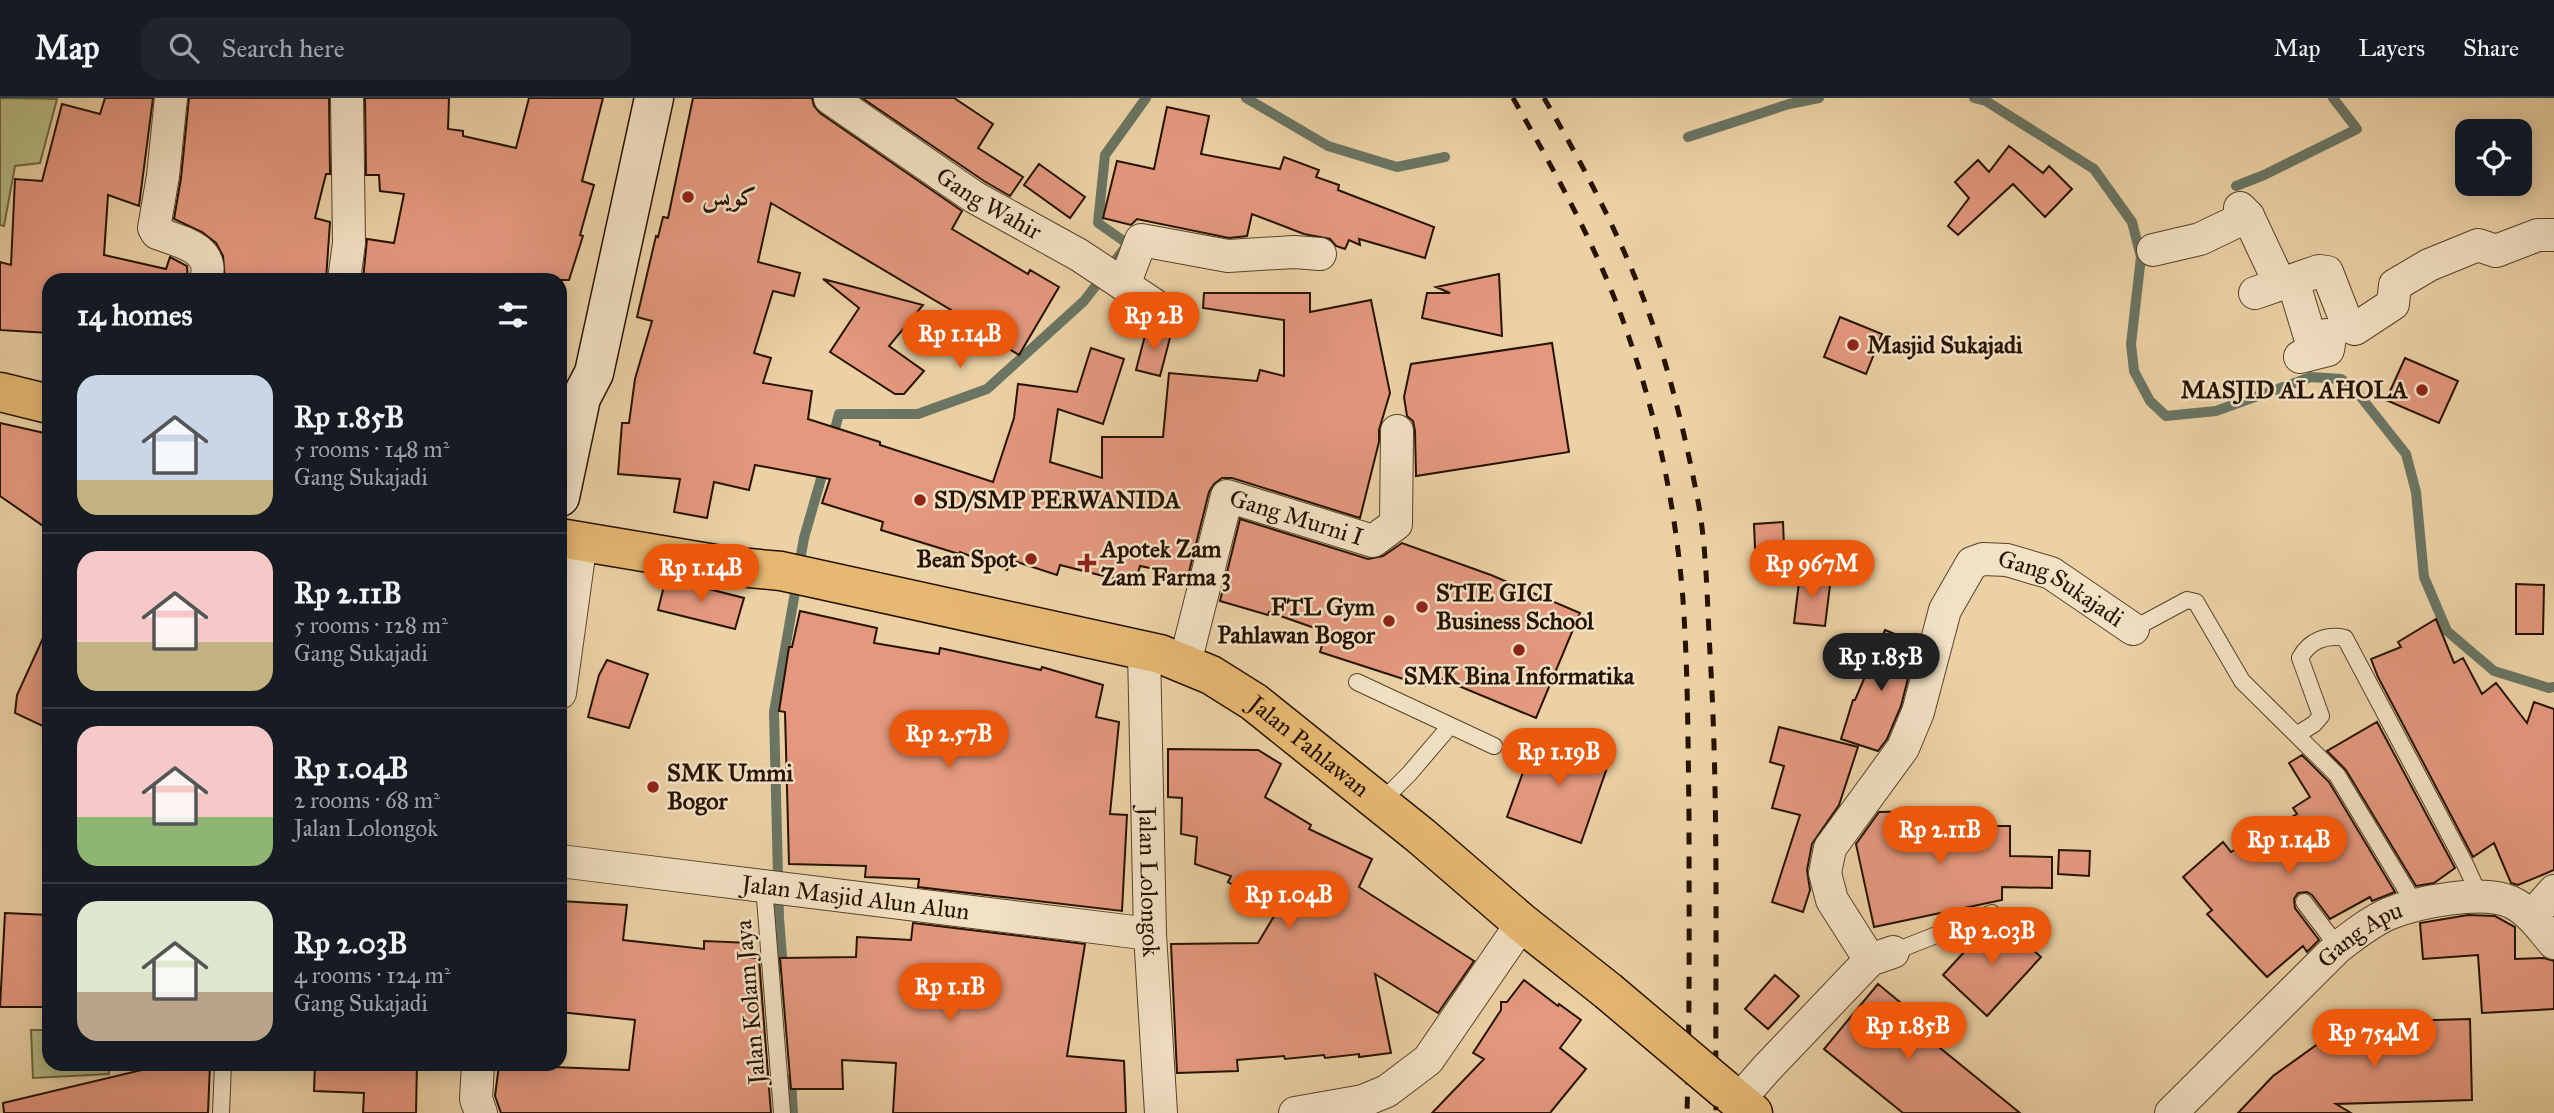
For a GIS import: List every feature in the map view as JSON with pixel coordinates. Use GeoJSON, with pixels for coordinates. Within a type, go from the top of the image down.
{"type":"FeatureCollection","features":[{"type":"Feature","properties":{"kind":"main road"},"geometry":{"type":"LineString","coordinates":[[568,526],[599,399],[594,373],[654,98]]}},
{"type":"Feature","properties":{"kind":"main road"},"geometry":{"type":"LineString","coordinates":[[0,393],[42,402]]}},
{"type":"Feature","properties":{"kind":"main road","name":"Jalan Pahlawan"},"geometry":{"type":"LineString","coordinates":[[568,526],[727,566],[786,572],[1144,651],[1185,663],[1221,680],[1254,702],[1421,836],[1522,923],[1739,1101]]}},
{"type":"Feature","properties":{"kind":"street"},"geometry":{"type":"LineString","coordinates":[[171,98],[163,176],[154,228],[157,233],[198,250],[206,259],[208,273]]}},
{"type":"Feature","properties":{"kind":"street"},"geometry":{"type":"LineString","coordinates":[[345,273],[349,243],[347,98]]}},
{"type":"Feature","properties":{"kind":"street","name":"Gang Wahir"},"geometry":{"type":"LineString","coordinates":[[830,98],[974,197],[1079,255],[1153,304]]}},
{"type":"Feature","properties":{"kind":"street"},"geometry":{"type":"LineString","coordinates":[[2153,250],[2200,239],[2244,212],[2276,286],[2310,337],[2330,337],[2328,350],[2300,357]]}},
{"type":"Feature","properties":{"kind":"street"},"geometry":{"type":"LineString","coordinates":[[2276,286],[2319,271],[2327,272],[2347,326],[2355,329],[2393,304],[2395,285],[2429,265],[2477,246],[2496,251],[2538,235],[2554,235]]}},
{"type":"Feature","properties":{"kind":"street"},"geometry":{"type":"LineString","coordinates":[[1122,284],[1140,240],[1228,256],[1294,252],[1320,254]]}},
{"type":"Feature","properties":{"kind":"street","name":"Gang Murni I"},"geometry":{"type":"LineString","coordinates":[[1185,663],[1227,496],[1373,541],[1396,524],[1397,431]]}},
{"type":"Feature","properties":{"kind":"street"},"geometry":{"type":"LineString","coordinates":[[567,547],[568,526]]}},
{"type":"Feature","properties":{"kind":"street","name":"Gang Sukajadi"},"geometry":{"type":"LineString","coordinates":[[1882,956],[1832,900],[1825,873],[1830,848],[1903,748],[1918,712],[1945,610],[1972,563],[1983,559],[2007,560],[2051,573],[2133,629]]}},
{"type":"Feature","properties":{"kind":"street","name":"Jalan Lolongok"},"geometry":{"type":"LineString","coordinates":[[1144,651],[1150,934],[1161,1113]]}},
{"type":"Feature","properties":{"kind":"street","name":"Jalan Masjid Alun Alun"},"geometry":{"type":"LineString","coordinates":[[567,862],[1150,934]]}},
{"type":"Feature","properties":{"kind":"street"},"geometry":{"type":"LineString","coordinates":[[2532,916],[2554,891]]}},
{"type":"Feature","properties":{"kind":"street","name":"Gang Apu"},"geometry":{"type":"LineString","coordinates":[[2171,1113],[2338,947],[2388,915],[2416,906],[2480,897],[2507,900],[2532,916],[2554,943]]}},
{"type":"Feature","properties":{"kind":"street"},"geometry":{"type":"LineString","coordinates":[[1295,1113],[1363,1101],[1388,1091],[1428,1060],[1522,923]]}},
{"type":"Feature","properties":{"kind":"street"},"geometry":{"type":"LineString","coordinates":[[1739,1101],[1767,1068],[1882,956]]}},
{"type":"Feature","properties":{"kind":"street"},"geometry":{"type":"LineString","coordinates":[[478,1071],[476,1099],[481,1113]]}},
{"type":"Feature","properties":{"kind":"lane"},"geometry":{"type":"LineString","coordinates":[[2133,629],[2187,600],[2196,602],[2242,681],[2337,775],[2416,906]]}},
{"type":"Feature","properties":{"kind":"lane"},"geometry":{"type":"LineString","coordinates":[[2298,734],[2315,724],[2321,716],[2300,658],[2306,647],[2319,640],[2345,638],[2466,864],[2480,897]]}},
{"type":"Feature","properties":{"kind":"lane"},"geometry":{"type":"LineString","coordinates":[[1357,682],[1494,746]]}},
{"type":"Feature","properties":{"kind":"lane"},"geometry":{"type":"LineString","coordinates":[[1379,804],[1450,726]]}},
{"type":"Feature","properties":{"kind":"lane","name":"Jalan Kolam Jaya"},"geometry":{"type":"LineString","coordinates":[[774,888],[782,1113]]}},
{"type":"Feature","properties":{"kind":"lane"},"geometry":{"type":"LineString","coordinates":[[2304,902],[2338,947]]}},
{"type":"Feature","properties":{"kind":"lane"},"geometry":{"type":"LineString","coordinates":[[1882,956],[1992,913]]}},
{"type":"Feature","properties":{"kind":"lane"},"geometry":{"type":"LineString","coordinates":[[221,1113],[223,1071]]}},
{"type":"Feature","properties":{"kind":"green space"},"geometry":{"type":"Polygon","coordinates":[[[0,98],[57,99],[40,163],[15,166],[4,226],[0,225],[0,98]]]}},
{"type":"Feature","properties":{"kind":"green space"},"geometry":{"type":"Polygon","coordinates":[[[31,1030],[42,1030],[42,1071],[109,1071],[109,1074],[33,1078],[31,1030]]]}},
{"type":"Feature","properties":{"kind":"building"},"geometry":{"type":"Polygon","coordinates":[[[105,98],[153,98],[139,206],[108,195],[104,255],[166,269],[170,257],[187,266],[188,273],[42,273],[42,333],[0,330],[0,262],[11,265],[15,179],[42,181],[62,104],[100,114],[105,98]]]}},
{"type":"Feature","properties":{"kind":"building"},"geometry":{"type":"Polygon","coordinates":[[[189,98],[329,98],[330,174],[326,174],[315,218],[330,222],[326,273],[224,273],[223,256],[216,243],[202,232],[174,219],[189,98]]]}},
{"type":"Feature","properties":{"kind":"building"},"geometry":{"type":"Polygon","coordinates":[[[365,98],[449,98],[448,129],[463,131],[463,136],[516,148],[529,98],[603,98],[582,181],[594,185],[580,235],[583,236],[569,280],[567,273],[364,273],[367,239],[394,243],[404,194],[380,191],[379,175],[366,175],[365,98]]]}},
{"type":"Feature","properties":{"kind":"building"},"geometry":{"type":"Polygon","coordinates":[[[693,98],[812,98],[820,113],[962,211],[952,229],[1028,274],[1030,270],[1059,287],[1019,355],[955,316],[956,313],[771,203],[758,262],[800,273],[794,296],[773,291],[754,353],[771,358],[763,383],[812,391],[808,419],[993,482],[1014,418],[1018,384],[1077,392],[1091,348],[1124,359],[1103,424],[1058,409],[1050,462],[1102,478],[1102,437],[1163,437],[1169,373],[1257,381],[1260,370],[1284,376],[1284,320],[1203,308],[1204,293],[1310,293],[1310,312],[1371,300],[1390,393],[1360,518],[1232,478],[1222,478],[1209,492],[1188,576],[1140,566],[1135,584],[1060,565],[1057,575],[1011,560],[1007,570],[960,552],[959,554],[881,530],[883,522],[822,503],[830,479],[755,465],[749,490],[714,482],[707,518],[674,512],[680,479],[618,474],[622,423],[629,423],[635,379],[652,321],[637,317],[656,236],[658,237],[663,217],[668,218],[693,98]]]}},
{"type":"Feature","properties":{"kind":"building"},"geometry":{"type":"Polygon","coordinates":[[[862,98],[954,98],[993,124],[978,148],[1023,177],[1010,196],[862,98]]]}},
{"type":"Feature","properties":{"kind":"building"},"geometry":{"type":"Polygon","coordinates":[[[1167,107],[1209,116],[1201,154],[1280,169],[1284,157],[1319,170],[1316,177],[1339,185],[1338,190],[1434,227],[1425,258],[1359,239],[1360,245],[1349,240],[1345,249],[1336,246],[1330,239],[1304,234],[1252,214],[1247,236],[1229,238],[1137,219],[1131,225],[1103,218],[1117,161],[1154,169],[1167,107]]]}},
{"type":"Feature","properties":{"kind":"building"},"geometry":{"type":"Polygon","coordinates":[[[2009,146],[2043,173],[2049,166],[2072,189],[2045,217],[2013,184],[1958,235],[1948,226],[1969,198],[1955,182],[1978,160],[1989,172],[2009,146]]]}},
{"type":"Feature","properties":{"kind":"building"},"geometry":{"type":"Polygon","coordinates":[[[1039,164],[1085,197],[1070,218],[1024,185],[1039,164]]]}},
{"type":"Feature","properties":{"kind":"building"},"geometry":{"type":"Polygon","coordinates":[[[1499,274],[1502,336],[1422,318],[1427,293],[1450,293],[1436,287],[1499,274]]]}},
{"type":"Feature","properties":{"kind":"building"},"geometry":{"type":"Polygon","coordinates":[[[823,279],[923,305],[889,346],[924,371],[904,394],[895,394],[830,352],[859,308],[823,279]]]}},
{"type":"Feature","properties":{"kind":"building","name":"Masjid Sukajadi"},"geometry":{"type":"Polygon","coordinates":[[[1840,317],[1882,334],[1866,374],[1824,357],[1840,317]]]}},
{"type":"Feature","properties":{"kind":"building"},"geometry":{"type":"Polygon","coordinates":[[[1147,328],[1171,334],[1160,376],[1136,370],[1147,328]]]}},
{"type":"Feature","properties":{"kind":"building"},"geometry":{"type":"Polygon","coordinates":[[[1552,343],[1569,452],[1416,476],[1415,431],[1413,421],[1407,416],[1404,397],[1411,364],[1552,343]]]}},
{"type":"Feature","properties":{"kind":"building","name":"MASJID AL AHOLA"},"geometry":{"type":"Polygon","coordinates":[[[2405,358],[2458,381],[2439,423],[2386,400],[2405,358]]]}},
{"type":"Feature","properties":{"kind":"building"},"geometry":{"type":"Polygon","coordinates":[[[0,423],[42,432],[42,525],[0,496],[0,423]]]}},
{"type":"Feature","properties":{"kind":"building"},"geometry":{"type":"Polygon","coordinates":[[[1240,519],[1368,559],[1383,556],[1402,543],[1491,575],[1580,613],[1536,718],[1430,674],[1425,686],[1320,652],[1326,632],[1269,612],[1268,615],[1220,601],[1240,519]]]}},
{"type":"Feature","properties":{"kind":"building"},"geometry":{"type":"Polygon","coordinates":[[[1783,522],[1784,546],[1755,548],[1754,524],[1783,522]]]}},
{"type":"Feature","properties":{"kind":"building"},"geometry":{"type":"Polygon","coordinates":[[[1800,574],[1831,577],[1825,626],[1794,623],[1800,574]]]}},
{"type":"Feature","properties":{"kind":"building"},"geometry":{"type":"Polygon","coordinates":[[[666,578],[744,598],[735,629],[658,610],[666,578]]]}},
{"type":"Feature","properties":{"kind":"building"},"geometry":{"type":"Polygon","coordinates":[[[2516,584],[2544,585],[2543,634],[2516,634],[2516,584]]]}},
{"type":"Feature","properties":{"kind":"building"},"geometry":{"type":"Polygon","coordinates":[[[800,611],[877,628],[874,643],[939,654],[940,648],[1041,670],[1042,667],[1103,685],[1096,717],[1119,722],[1110,814],[1127,815],[1122,911],[918,887],[919,879],[865,877],[866,866],[789,864],[785,712],[779,711],[789,647],[792,647],[800,611]]]}},
{"type":"Feature","properties":{"kind":"building"},"geometry":{"type":"Polygon","coordinates":[[[2436,619],[2454,663],[2463,658],[2482,694],[2496,683],[2527,723],[2534,702],[2554,709],[2554,870],[2518,885],[2511,883],[2494,843],[2473,857],[2371,659],[2401,647],[2398,642],[2436,619]]]}},
{"type":"Feature","properties":{"kind":"building"},"geometry":{"type":"Polygon","coordinates":[[[1885,630],[1917,643],[1901,706],[1887,739],[1878,751],[1841,739],[1853,700],[1885,630]]]}},
{"type":"Feature","properties":{"kind":"building"},"geometry":{"type":"Polygon","coordinates":[[[42,640],[42,726],[15,713],[17,695],[42,640]]]}},
{"type":"Feature","properties":{"kind":"building"},"geometry":{"type":"Polygon","coordinates":[[[607,660],[648,674],[629,728],[588,717],[599,675],[607,660]]]}},
{"type":"Feature","properties":{"kind":"building"},"geometry":{"type":"Polygon","coordinates":[[[2377,722],[2455,868],[2434,883],[2416,886],[2346,770],[2327,751],[2377,722]]]}},
{"type":"Feature","properties":{"kind":"building"},"geometry":{"type":"Polygon","coordinates":[[[1779,727],[1858,747],[1839,805],[1812,844],[1807,870],[1810,890],[1803,912],[1772,902],[1800,815],[1772,808],[1784,766],[1770,762],[1779,727]]]}},
{"type":"Feature","properties":{"kind":"building"},"geometry":{"type":"Polygon","coordinates":[[[1537,733],[1610,759],[1581,843],[1507,817],[1537,733]]]}},
{"type":"Feature","properties":{"kind":"building"},"geometry":{"type":"Polygon","coordinates":[[[1168,749],[1258,750],[1281,764],[1265,797],[1311,825],[1309,829],[1372,859],[1359,887],[1474,961],[1438,1013],[1375,974],[1391,1053],[1359,1057],[1359,1054],[1325,1058],[1324,1055],[1237,1060],[1238,1071],[1177,1073],[1171,944],[1258,943],[1277,911],[1228,882],[1231,876],[1195,864],[1197,837],[1181,834],[1182,798],[1168,797],[1168,749]]]}},
{"type":"Feature","properties":{"kind":"building"},"geometry":{"type":"Polygon","coordinates":[[[2302,755],[2329,782],[2395,892],[2372,901],[2370,897],[2330,919],[2312,895],[2307,892],[2298,893],[2294,899],[2295,908],[2319,940],[2307,952],[2303,946],[2267,977],[2207,914],[2212,910],[2183,877],[2223,842],[2231,852],[2297,814],[2293,808],[2310,797],[2289,763],[2302,755]]]}},
{"type":"Feature","properties":{"kind":"building"},"geometry":{"type":"Polygon","coordinates":[[[1931,811],[1931,817],[1972,818],[1972,826],[2010,826],[2010,856],[2052,857],[2052,888],[2002,887],[2002,900],[1874,927],[1856,844],[1879,812],[1931,811]]]}},
{"type":"Feature","properties":{"kind":"building"},"geometry":{"type":"Polygon","coordinates":[[[2059,850],[2090,851],[2089,876],[2058,874],[2059,850]]]}},
{"type":"Feature","properties":{"kind":"building"},"geometry":{"type":"Polygon","coordinates":[[[567,901],[627,905],[623,940],[704,949],[704,941],[751,943],[750,958],[759,958],[771,1113],[501,1113],[495,1096],[498,1071],[567,1071],[567,1068],[629,1070],[635,1020],[567,1013],[567,901]]]}},
{"type":"Feature","properties":{"kind":"building"},"geometry":{"type":"Polygon","coordinates":[[[5,913],[42,915],[42,1007],[0,1007],[5,913]]]}},
{"type":"Feature","properties":{"kind":"building"},"geometry":{"type":"Polygon","coordinates":[[[2468,915],[2495,916],[2515,927],[2515,959],[2544,958],[2554,961],[2554,1009],[2482,1013],[2478,955],[2423,959],[2420,923],[2468,915]]]}},
{"type":"Feature","properties":{"kind":"building"},"geometry":{"type":"Polygon","coordinates":[[[2000,920],[2041,957],[1987,1016],[1943,975],[1988,926],[2000,920]]]}},
{"type":"Feature","properties":{"kind":"building"},"geometry":{"type":"Polygon","coordinates":[[[913,923],[1085,944],[1067,1056],[1124,1061],[1126,1113],[893,1113],[896,1063],[842,1060],[843,1089],[791,1089],[780,958],[856,957],[857,937],[911,940],[913,923]]]}},
{"type":"Feature","properties":{"kind":"building"},"geometry":{"type":"Polygon","coordinates":[[[1775,975],[1799,996],[1768,1029],[1745,1009],[1775,975]]]}},
{"type":"Feature","properties":{"kind":"building"},"geometry":{"type":"Polygon","coordinates":[[[1524,980],[1581,1020],[1560,1048],[1586,1069],[1550,1113],[1432,1113],[1484,1059],[1473,1053],[1501,1010],[1501,1002],[1507,1002],[1524,980]]]}},
{"type":"Feature","properties":{"kind":"building"},"geometry":{"type":"Polygon","coordinates":[[[1878,984],[1924,1022],[1918,1030],[2020,1113],[1903,1113],[1824,1049],[1878,984]]]}},
{"type":"Feature","properties":{"kind":"building"},"geometry":{"type":"Polygon","coordinates":[[[2470,1019],[2472,1100],[2336,1104],[2351,1113],[2238,1113],[2273,1076],[2340,1028],[2364,1022],[2470,1019]]]}},
{"type":"Feature","properties":{"kind":"building"},"geometry":{"type":"Polygon","coordinates":[[[138,1071],[210,1071],[208,1113],[4,1113],[3,1103],[138,1071]]]}},
{"type":"Feature","properties":{"kind":"building"},"geometry":{"type":"Polygon","coordinates":[[[315,1071],[417,1071],[416,1113],[363,1113],[364,1093],[314,1091],[315,1071]]]}},
{"type":"Feature","properties":{"kind":"waterway"},"geometry":{"type":"LineString","coordinates":[[832,440],[839,414],[918,414],[987,389],[1084,301],[1128,244],[1098,223],[1105,155],[1146,98]]}},
{"type":"Feature","properties":{"kind":"waterway"},"geometry":{"type":"LineString","coordinates":[[1246,98],[1328,146],[1397,167],[1445,157]]}},
{"type":"Feature","properties":{"kind":"waterway"},"geometry":{"type":"LineString","coordinates":[[1688,137],[1789,104],[1819,98]]}},
{"type":"Feature","properties":{"kind":"waterway"},"geometry":{"type":"LineString","coordinates":[[1974,98],[1986,101],[2094,169],[2132,222],[2141,257],[2131,344],[2134,371],[2150,401],[2166,416],[2216,411],[2311,377],[2341,379],[2356,391],[2406,454],[2416,492],[2424,577],[2447,631],[2494,671],[2549,688],[2554,687]]}},
{"type":"Feature","properties":{"kind":"waterway"},"geometry":{"type":"LineString","coordinates":[[2236,186],[2357,129],[2333,98]]}},
{"type":"Feature","properties":{"kind":"waterway"},"geometry":{"type":"LineString","coordinates":[[799,566],[804,538],[825,465]]}},
{"type":"Feature","properties":{"kind":"waterway"},"geometry":{"type":"LineString","coordinates":[[783,969],[779,918],[774,712],[797,581]]}},
{"type":"Feature","properties":{"kind":"waterway"},"geometry":{"type":"LineString","coordinates":[[791,1079],[793,1113]]}},
{"type":"Feature","properties":{"kind":"railway"},"geometry":{"type":"LineString","coordinates":[[1513,98],[1574,209],[1614,296],[1646,392],[1670,495],[1680,565],[1687,681],[1687,1113]]}},
{"type":"Feature","properties":{"kind":"railway"},"geometry":{"type":"LineString","coordinates":[[1544,98],[1595,191],[1639,287],[1673,392],[1698,501],[1706,577],[1715,768],[1716,1113]]}},
{"type":"Feature","properties":{"kind":"place","name":"كويس"},"geometry":{"type":"Point","coordinates":[688,197]}},
{"type":"Feature","properties":{"kind":"place","name":"Masjid Sukajadi"},"geometry":{"type":"Point","coordinates":[1853,345]}},
{"type":"Feature","properties":{"kind":"place","name":"MASJID AL AHOLA"},"geometry":{"type":"Point","coordinates":[2422,390]}},
{"type":"Feature","properties":{"kind":"place","name":"SD/SMP PERWANIDA"},"geometry":{"type":"Point","coordinates":[920,500]}},
{"type":"Feature","properties":{"kind":"place","name":"Bean Spot"},"geometry":{"type":"Point","coordinates":[1031,559]}},
{"type":"Feature","properties":{"kind":"place","name":"Apotek Zam Zam Farma 3"},"geometry":{"type":"Point","coordinates":[1087,563]}},
{"type":"Feature","properties":{"kind":"place","name":"STIE GICI Business School"},"geometry":{"type":"Point","coordinates":[1422,607]}},
{"type":"Feature","properties":{"kind":"place","name":"FTL Gym Pahlawan Bogor"},"geometry":{"type":"Point","coordinates":[1389,621]}},
{"type":"Feature","properties":{"kind":"place","name":"SMK Bina Informatika"},"geometry":{"type":"Point","coordinates":[1519,650]}},
{"type":"Feature","properties":{"kind":"place","name":"SMK Ummi Bogor"},"geometry":{"type":"Point","coordinates":[653,787]}}]}
